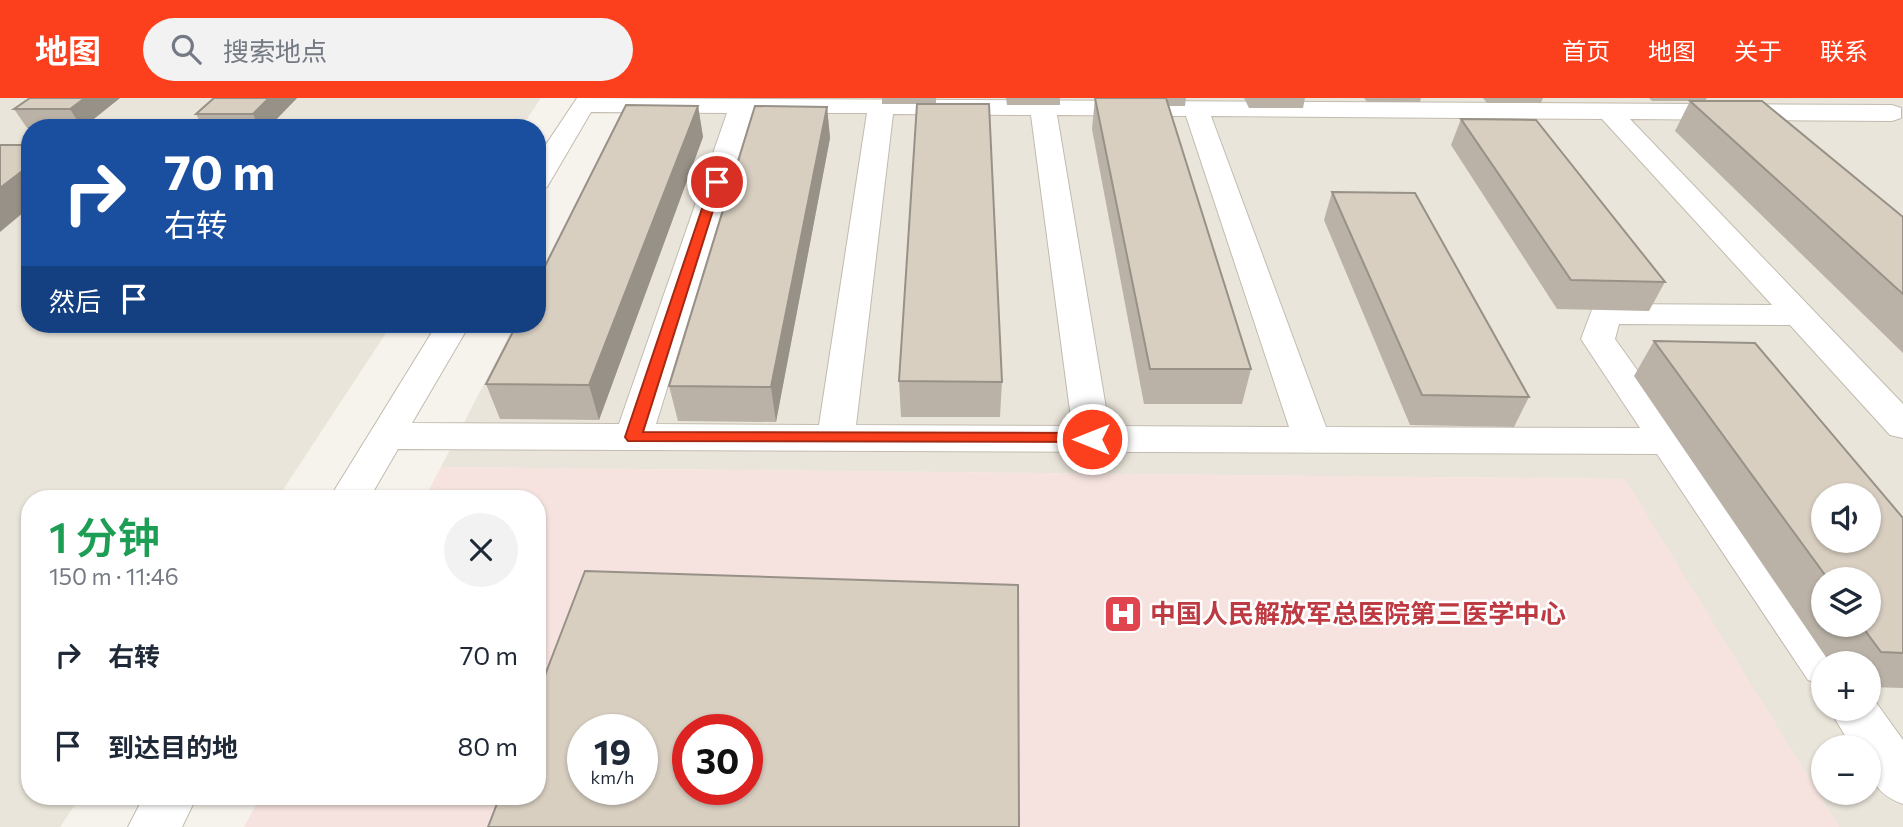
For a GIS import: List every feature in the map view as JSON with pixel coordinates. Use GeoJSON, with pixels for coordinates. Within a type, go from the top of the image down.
{"type":"FeatureCollection","features":[{"type":"Feature","properties":{"kind":"street"},"geometry":{"type":"LineString","coordinates":[[546,166],[583,104],[1889,111]]}},
{"type":"Feature","properties":{"kind":"street"},"geometry":{"type":"LineString","coordinates":[[633,437],[742,106]]}},
{"type":"Feature","properties":{"kind":"street"},"geometry":{"type":"LineString","coordinates":[[836,438],[881,106]]}},
{"type":"Feature","properties":{"kind":"street"},"geometry":{"type":"LineString","coordinates":[[1043,108],[1092,439]]}},
{"type":"Feature","properties":{"kind":"street"},"geometry":{"type":"LineString","coordinates":[[1196,108],[1312,439]]}},
{"type":"Feature","properties":{"kind":"street"},"geometry":{"type":"LineString","coordinates":[[1609,111],[1903,426]]}},
{"type":"Feature","properties":{"kind":"street"},"geometry":{"type":"LineString","coordinates":[[1799,315],[1605,314],[1598,339],[1814,651]]}},
{"type":"Feature","properties":{"kind":"street"},"geometry":{"type":"LineString","coordinates":[[354,490],[448,333]]}},
{"type":"Feature","properties":{"kind":"street"},"geometry":{"type":"LineString","coordinates":[[386,436],[1668,441]]}},
{"type":"Feature","properties":{"kind":"street"},"geometry":{"type":"LineString","coordinates":[[1861,721],[1903,781]]}},
{"type":"Feature","properties":{"kind":"street"},"geometry":{"type":"LineString","coordinates":[[154,827],[167,805]]}},
{"type":"Feature","properties":{"kind":"shaded area"},"geometry":{"type":"Polygon","coordinates":[[[0,98],[541,98],[527,119],[21,119],[21,333],[386,333],[283,490],[21,490],[21,805],[75,805],[60,827],[0,827],[0,98]]]}},
{"type":"Feature","properties":{"kind":"shaded area"},"geometry":{"type":"Polygon","coordinates":[[[631,98],[1903,98],[1903,827],[1839,827],[1825,805],[1881,805],[1881,735],[1811,735],[1811,782],[1624,479],[441,467],[510,333],[546,333],[546,263],[631,98]]]}},
{"type":"Feature","properties":{"kind":"shaded area","name":"中国人民解放军总医院第三医学中心"},"geometry":{"type":"Polygon","coordinates":[[[441,467],[1625,479],[1811,781],[1811,805],[1825,805],[1839,827],[244,827],[256,805],[546,805],[546,490],[429,490],[441,467]]]}},
{"type":"Feature","properties":{"kind":"building"},"geometry":{"type":"Polygon","coordinates":[[[30,98],[85,98],[70,109],[14,109],[30,98]]]}},
{"type":"Feature","properties":{"kind":"building"},"geometry":{"type":"Polygon","coordinates":[[[214,98],[269,98],[253,114],[196,114],[214,98]]]}},
{"type":"Feature","properties":{"kind":"building"},"geometry":{"type":"Polygon","coordinates":[[[1095,98],[1166,98],[1251,369],[1150,369],[1095,98]]]}},
{"type":"Feature","properties":{"kind":"building"},"geometry":{"type":"Polygon","coordinates":[[[1690,101],[1762,101],[1903,217],[1903,294],[1690,101]]]}},
{"type":"Feature","properties":{"kind":"building"},"geometry":{"type":"Polygon","coordinates":[[[917,104],[989,104],[1002,382],[899,381],[917,104]]]}},
{"type":"Feature","properties":{"kind":"building"},"geometry":{"type":"Polygon","coordinates":[[[626,105],[698,106],[589,385],[486,384],[512,333],[546,333],[546,264],[626,105]]]}},
{"type":"Feature","properties":{"kind":"building"},"geometry":{"type":"Polygon","coordinates":[[[755,106],[827,107],[771,387],[669,386],[755,106]]]}},
{"type":"Feature","properties":{"kind":"building"},"geometry":{"type":"Polygon","coordinates":[[[1461,119],[1536,120],[1665,282],[1571,280],[1461,119]]]}},
{"type":"Feature","properties":{"kind":"building"},"geometry":{"type":"Polygon","coordinates":[[[0,145],[21,145],[21,172],[0,188],[0,145]]]}},
{"type":"Feature","properties":{"kind":"building"},"geometry":{"type":"Polygon","coordinates":[[[1332,192],[1415,193],[1529,397],[1422,395],[1332,192]]]}},
{"type":"Feature","properties":{"kind":"building"},"geometry":{"type":"Polygon","coordinates":[[[1654,341],[1755,343],[1873,483],[1811,483],[1811,553],[1881,553],[1881,492],[1903,518],[1903,653],[1880,651],[1870,637],[1881,637],[1881,567],[1819,567],[1654,341]]]}},
{"type":"Feature","properties":{"kind":"building"},"geometry":{"type":"Polygon","coordinates":[[[585,571],[1018,585],[1019,827],[488,827],[497,805],[546,805],[546,673],[585,571]]]}},
{"type":"Feature","properties":{"kind":"place","name":"中国人民解放军总医院第三医学中心"},"geometry":{"type":"Point","coordinates":[1123,614]}},
{"type":"Feature","properties":{"kind":"route"},"geometry":{"type":"LineString","coordinates":[[717,182],[633,437],[1092,439]]}}]}
